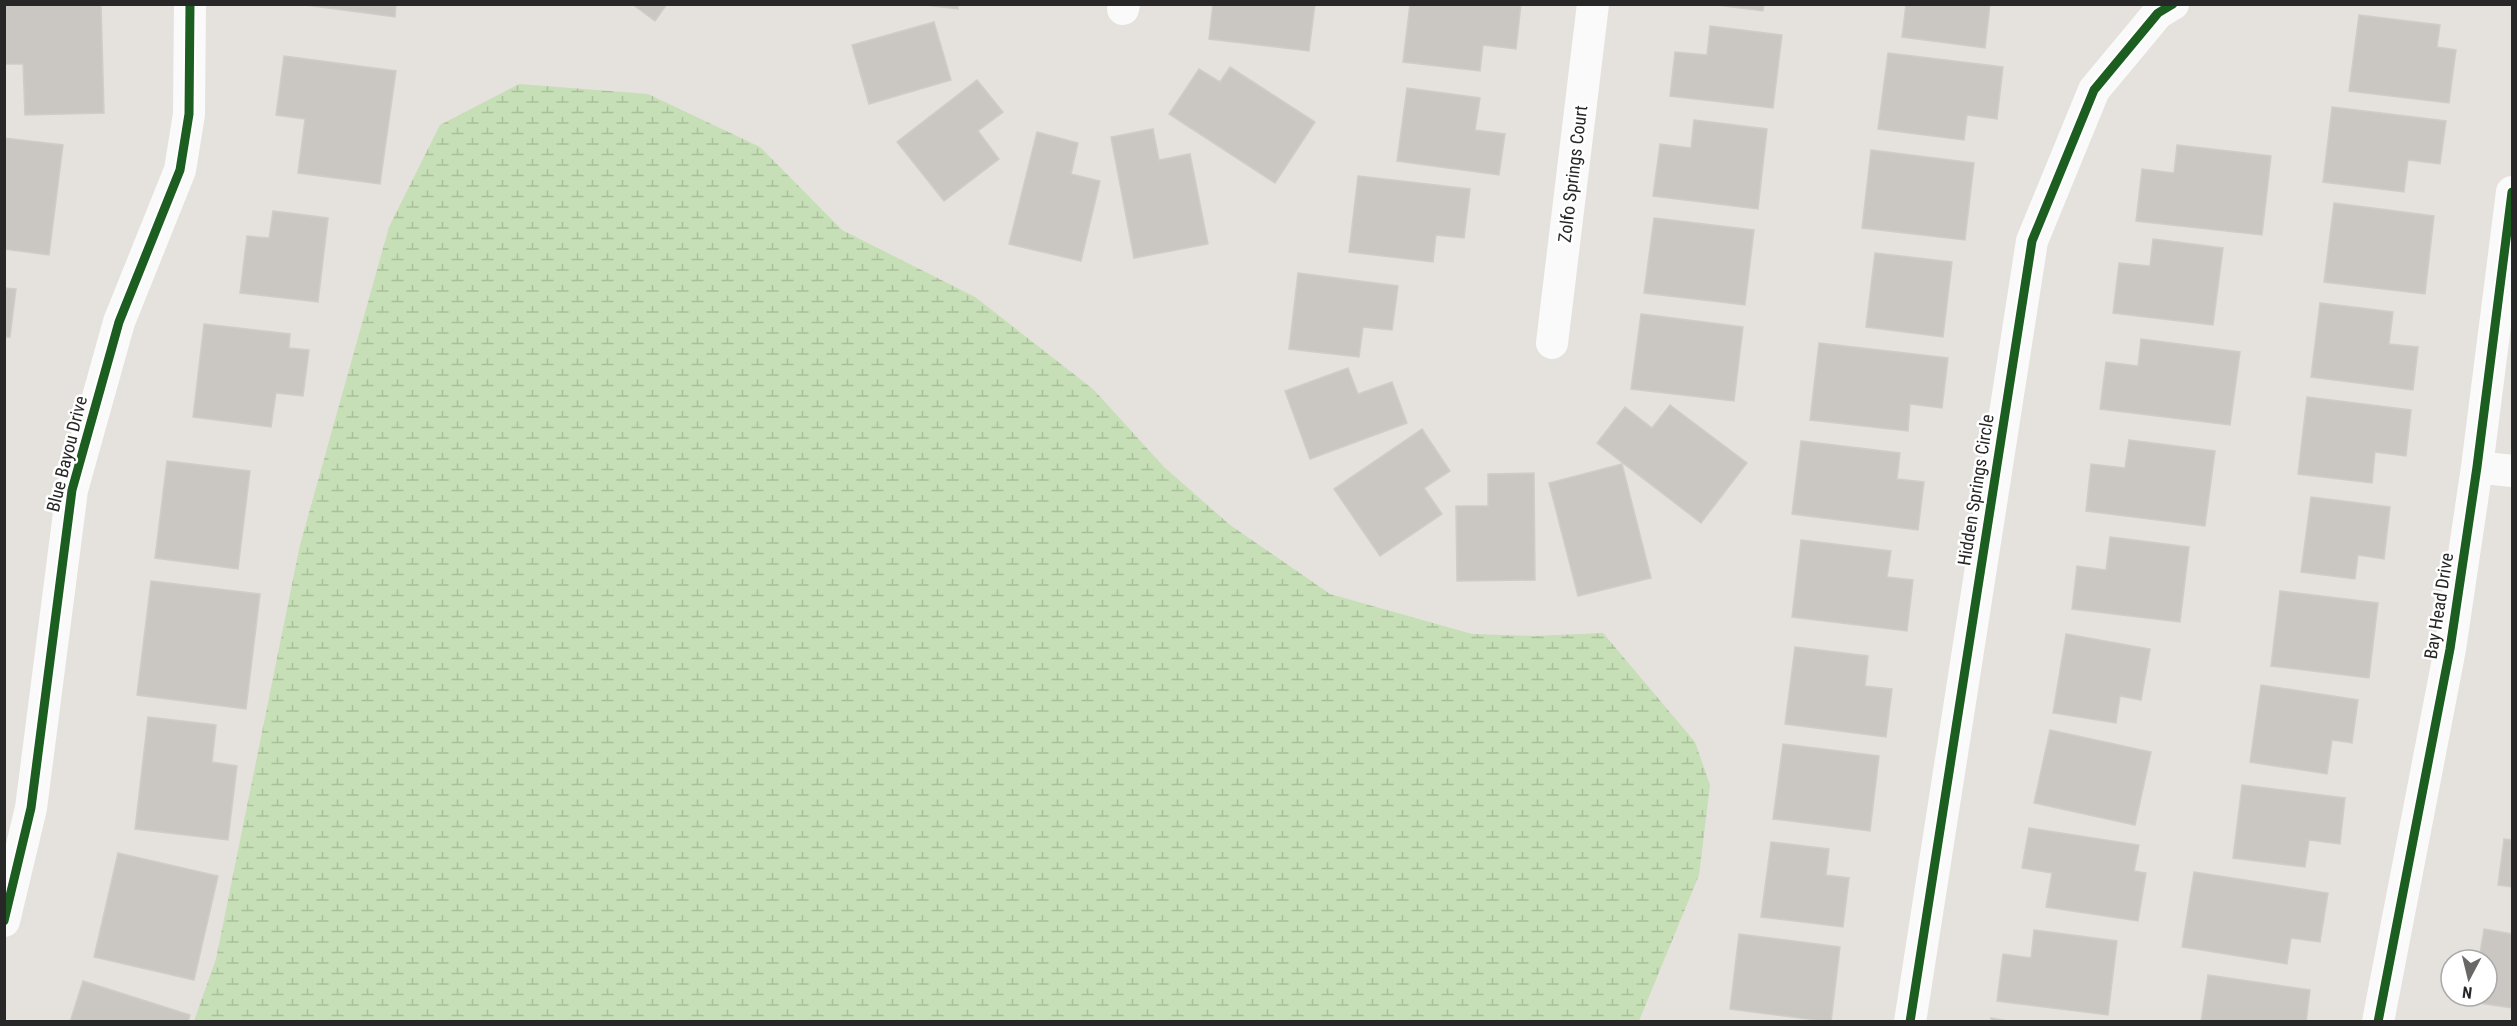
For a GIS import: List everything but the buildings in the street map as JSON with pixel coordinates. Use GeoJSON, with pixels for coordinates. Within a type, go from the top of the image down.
{"type":"FeatureCollection","features":[{"type":"Feature","properties":{"kind":"street","name":"Blue Bayou Drive"},"geometry":{"type":"LineString","coordinates":[[4,921],[31,808],[72,490],[119,322],[180,170],[189,114],[190,4]]}},
{"type":"Feature","properties":{"kind":"street","name":"Zolfo Springs Court"},"geometry":{"type":"LineString","coordinates":[[1552,343],[1593,4]]}},
{"type":"Feature","properties":{"kind":"street","name":"Hidden Springs Circle"},"geometry":{"type":"LineString","coordinates":[[1910,1022],[2032,241],[2094,90],[2160,7]]}},
{"type":"Feature","properties":{"kind":"street","name":"Bay Head Drive"},"geometry":{"type":"LineString","coordinates":[[2378,1022],[2450,649],[2477,467],[2512,192]]}},
{"type":"Feature","properties":{"kind":"street"},"geometry":{"type":"LineString","coordinates":[[2477,467],[2512,471]]}},
{"type":"Feature","properties":{"kind":"green space"},"geometry":{"type":"Polygon","coordinates":[[[519,84],[648,94],[760,147],[842,230],[975,297],[1094,390],[1164,467],[1230,525],[1330,594],[1472,634],[1534,636],[1603,633],[1695,742],[1710,785],[1699,875],[1639,1021],[194,1021],[216,959],[300,545],[389,227],[440,125],[519,84]]]}},
{"type":"Feature","properties":{"kind":"cycle path"},"geometry":{"type":"LineString","coordinates":[[4,921],[31,808],[72,490],[119,322],[180,170],[189,114],[190,4]]}},
{"type":"Feature","properties":{"kind":"cycle path"},"geometry":{"type":"LineString","coordinates":[[1910,1022],[2032,241],[2094,90],[2158,13],[2173,4]]}},
{"type":"Feature","properties":{"kind":"cycle path"},"geometry":{"type":"LineString","coordinates":[[2378,1022],[2450,649],[2477,467],[2512,192]]}}]}
